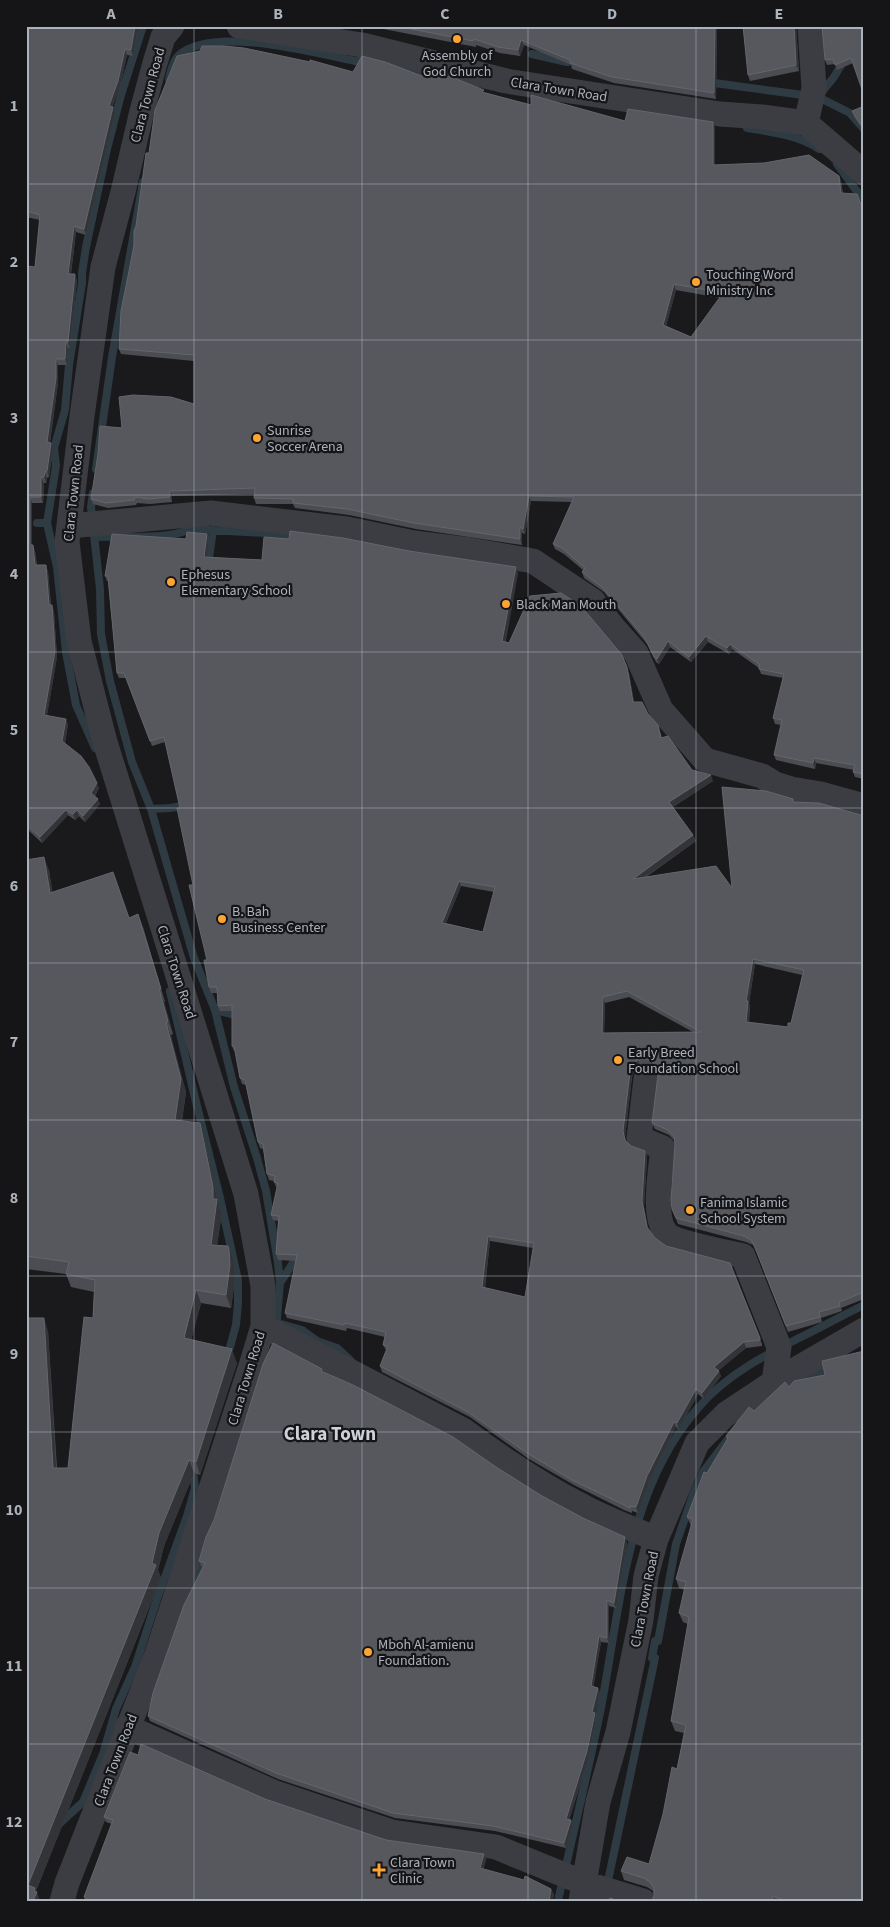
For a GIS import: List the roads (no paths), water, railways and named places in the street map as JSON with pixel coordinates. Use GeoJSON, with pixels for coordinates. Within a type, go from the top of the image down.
{"type":"FeatureCollection","features":[{"type":"Feature","properties":{"kind":"street","name":"Clara Town Road"},"geometry":{"type":"LineString","coordinates":[[62,1901],[127,1727],[157,1654],[242,1394],[262,1326],[263,1286],[246,1194],[105,742],[79,641],[67,542],[103,267],[155,63],[163,37],[172,26]]}},
{"type":"Feature","properties":{"kind":"street","name":"Clara Town Road"},"geometry":{"type":"LineString","coordinates":[[239,26],[362,46],[506,81],[720,114],[806,123]]}},
{"type":"Feature","properties":{"kind":"street"},"geometry":{"type":"LineString","coordinates":[[810,26],[814,88],[806,123],[864,173]]}},
{"type":"Feature","properties":{"kind":"street"},"geometry":{"type":"LineString","coordinates":[[69,526],[211,513],[347,529],[533,561],[593,601],[636,653],[661,710],[705,760],[762,776],[775,784],[791,789],[821,794],[864,806]]}},
{"type":"Feature","properties":{"kind":"street"},"geometry":{"type":"LineString","coordinates":[[646,1079],[639,1138],[663,1148],[658,1211],[664,1230],[669,1236],[743,1256],[779,1347],[774,1382]]}},
{"type":"Feature","properties":{"kind":"street"},"geometry":{"type":"LineString","coordinates":[[262,1326],[463,1430],[488,1449],[544,1485],[583,1507],[656,1539]]}},
{"type":"Feature","properties":{"kind":"street","name":"Clara Town Road"},"geometry":{"type":"LineString","coordinates":[[582,1892],[598,1802],[618,1732],[641,1620],[646,1576],[656,1539],[697,1443],[726,1414],[774,1382],[864,1330]]}},
{"type":"Feature","properties":{"kind":"street"},"geometry":{"type":"LineString","coordinates":[[127,1727],[282,1795],[392,1832],[496,1848],[582,1892],[643,1901]]}},
{"type":"Feature","properties":{"kind":"waterway"},"geometry":{"type":"LineString","coordinates":[[37,523],[47,523],[56,466],[54,448],[65,410],[69,365],[86,247],[107,149],[121,95],[143,26]]}},
{"type":"Feature","properties":{"kind":"waterway"},"geometry":{"type":"LineString","coordinates":[[169,79],[171,69],[179,55],[195,46],[215,42],[265,44],[355,61],[369,61]]}},
{"type":"Feature","properties":{"kind":"waterway"},"geometry":{"type":"LineString","coordinates":[[532,54],[567,62]]}},
{"type":"Feature","properties":{"kind":"waterway"},"geometry":{"type":"LineString","coordinates":[[821,93],[843,62]]}},
{"type":"Feature","properties":{"kind":"waterway"},"geometry":{"type":"LineString","coordinates":[[395,67],[427,74]]}},
{"type":"Feature","properties":{"kind":"waterway"},"geometry":{"type":"LineString","coordinates":[[707,82],[818,97],[850,113],[864,129]]}},
{"type":"Feature","properties":{"kind":"waterway"},"geometry":{"type":"LineString","coordinates":[[747,128],[794,137],[819,149]]}},
{"type":"Feature","properties":{"kind":"waterway"},"geometry":{"type":"LineString","coordinates":[[837,164],[864,201]]}},
{"type":"Feature","properties":{"kind":"waterway"},"geometry":{"type":"LineString","coordinates":[[96,469],[112,357],[143,182]]}},
{"type":"Feature","properties":{"kind":"waterway"},"geometry":{"type":"LineString","coordinates":[[93,493],[91,507],[100,589],[101,634],[110,681],[132,762],[151,809],[194,958],[215,1010],[234,1087],[266,1191],[280,1283],[276,1330]]}},
{"type":"Feature","properties":{"kind":"waterway"},"geometry":{"type":"LineString","coordinates":[[47,523],[57,567],[66,652],[76,705],[95,748]]}},
{"type":"Feature","properties":{"kind":"waterway"},"geometry":{"type":"LineString","coordinates":[[95,537],[170,535],[190,529],[267,533],[289,537],[298,535]]}},
{"type":"Feature","properties":{"kind":"waterway"},"geometry":{"type":"LineString","coordinates":[[208,565],[213,530]]}},
{"type":"Feature","properties":{"kind":"waterway"},"geometry":{"type":"LineString","coordinates":[[151,809],[188,805]]}},
{"type":"Feature","properties":{"kind":"waterway"},"geometry":{"type":"LineString","coordinates":[[170,991],[238,1280],[236,1325],[227,1358]]}},
{"type":"Feature","properties":{"kind":"waterway"},"geometry":{"type":"LineString","coordinates":[[215,1010],[240,1016]]}},
{"type":"Feature","properties":{"kind":"waterway"},"geometry":{"type":"LineString","coordinates":[[280,1283],[295,1260],[297,1253]]}},
{"type":"Feature","properties":{"kind":"waterway"},"geometry":{"type":"LineString","coordinates":[[558,1901],[600,1713],[630,1553],[641,1513],[655,1475],[674,1440],[698,1408],[721,1386],[760,1358],[864,1305]]}},
{"type":"Feature","properties":{"kind":"waterway"},"geometry":{"type":"LineString","coordinates":[[281,1324],[302,1330],[317,1341],[337,1348],[351,1361]]}},
{"type":"Feature","properties":{"kind":"waterway"},"geometry":{"type":"LineString","coordinates":[[803,1382],[832,1366]]}},
{"type":"Feature","properties":{"kind":"waterway"},"geometry":{"type":"LineString","coordinates":[[608,1881],[655,1658],[652,1658],[655,1641],[658,1641],[676,1544],[703,1472],[732,1434]]}},
{"type":"Feature","properties":{"kind":"waterway"},"geometry":{"type":"LineString","coordinates":[[59,1824],[83,1802],[103,1754],[116,1709],[135,1667],[187,1516],[195,1488],[194,1464]]}},
{"type":"Feature","properties":{"kind":"waterway"},"geometry":{"type":"LineString","coordinates":[[189,1597],[203,1556]]}},
{"type":"Feature","properties":{"kind":"place","name":"Assembly of God Church"},"geometry":{"type":"Point","coordinates":[457,39]}},
{"type":"Feature","properties":{"kind":"place","name":"Touching Word Ministry Inc"},"geometry":{"type":"Point","coordinates":[696,282]}},
{"type":"Feature","properties":{"kind":"place","name":"Sunrise Soccer Arena"},"geometry":{"type":"Point","coordinates":[257,438]}},
{"type":"Feature","properties":{"kind":"place","name":"Ephesus Elementary School"},"geometry":{"type":"Point","coordinates":[171,582]}},
{"type":"Feature","properties":{"kind":"place","name":"Black Man Mouth"},"geometry":{"type":"Point","coordinates":[506,604]}},
{"type":"Feature","properties":{"kind":"place","name":"B. Bah Business Center"},"geometry":{"type":"Point","coordinates":[222,919]}},
{"type":"Feature","properties":{"kind":"place","name":"Early Breed Foundation School"},"geometry":{"type":"Point","coordinates":[618,1060]}},
{"type":"Feature","properties":{"kind":"place","name":"Fanima Islamic School System"},"geometry":{"type":"Point","coordinates":[690,1210]}},
{"type":"Feature","properties":{"kind":"place","name":"Mboh Al-amienu Foundation."},"geometry":{"type":"Point","coordinates":[368,1652]}},
{"type":"Feature","properties":{"kind":"place","name":"Clara Town Clinic"},"geometry":{"type":"Point","coordinates":[379,1870]}},
{"type":"Feature","properties":{"kind":"district","name":"Clara Town"},"geometry":{"type":"Point","coordinates":[330,1433]}}]}
